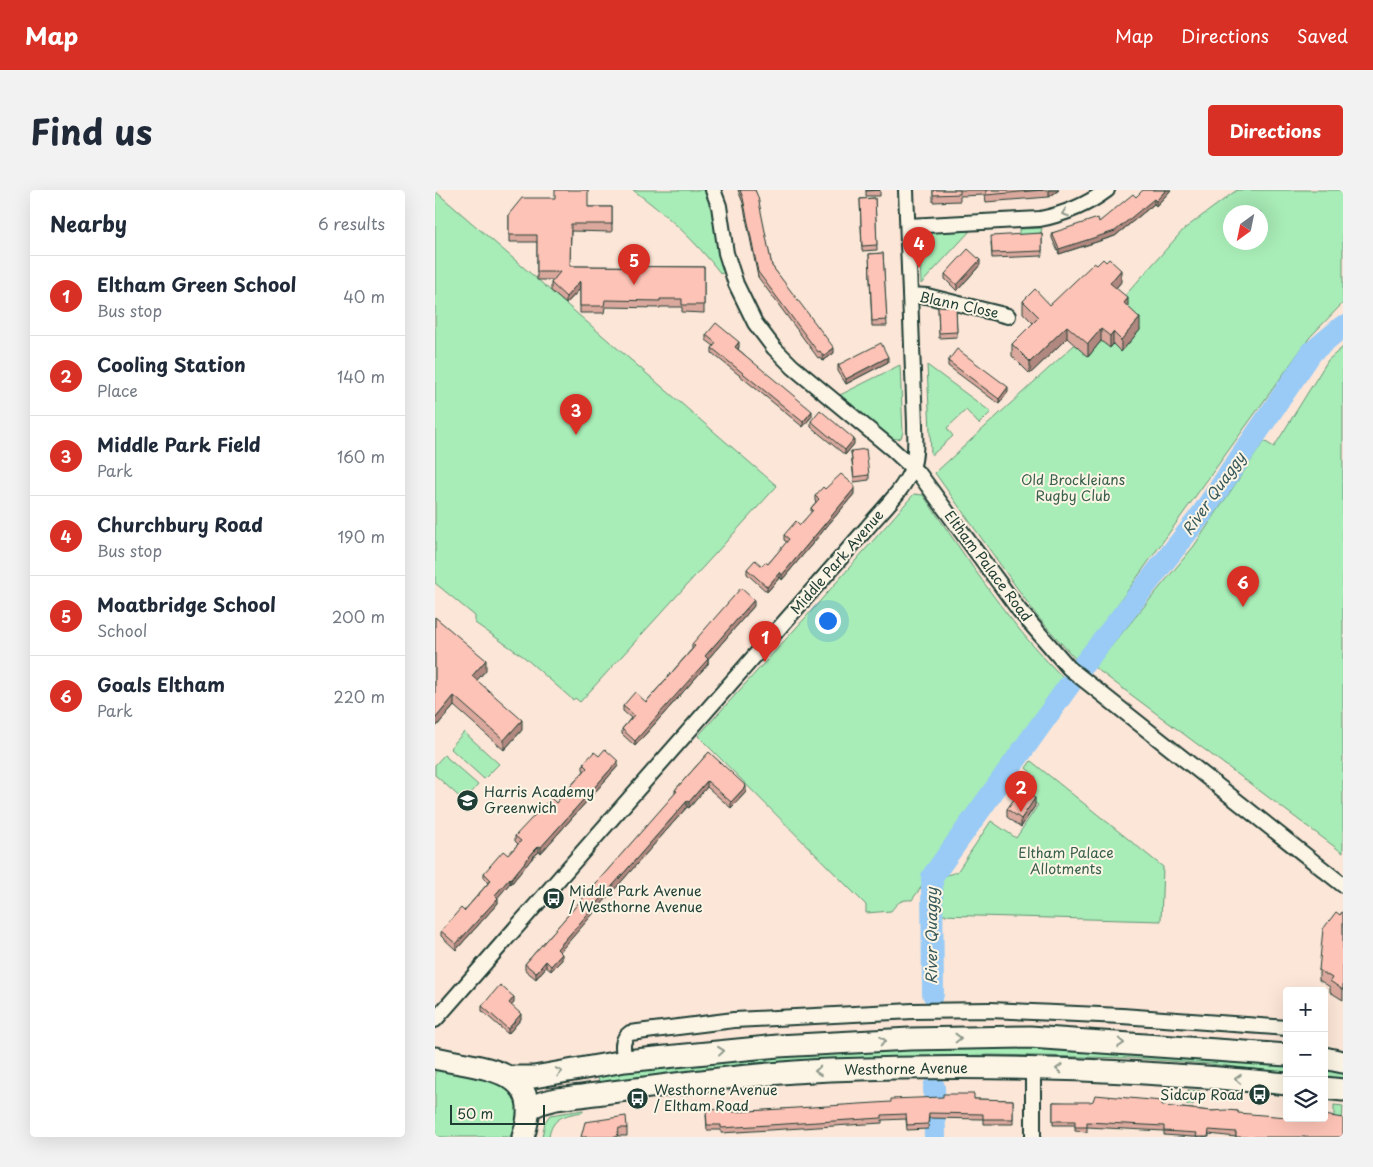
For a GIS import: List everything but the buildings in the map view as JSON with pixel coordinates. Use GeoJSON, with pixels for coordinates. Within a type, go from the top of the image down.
{"type":"FeatureCollection","features":[{"type":"Feature","properties":{"kind":"highway","name":"Westhorne Avenue"},"geometry":{"type":"LineString","coordinates":[[435,1058],[499,1072],[511,1077],[535,1077],[624,1056],[910,1039],[1030,1036],[1283,1055]]}},
{"type":"Feature","properties":{"kind":"highway"},"geometry":{"type":"LineString","coordinates":[[1328,1059],[1343,1062]]}},
{"type":"Feature","properties":{"kind":"highway","name":"Westhorne Avenue"},"geometry":{"type":"LineString","coordinates":[[528,1109],[555,1099],[674,1084],[829,1070],[1033,1068],[1204,1076],[1283,1084]]}},
{"type":"Feature","properties":{"kind":"highway"},"geometry":{"type":"LineString","coordinates":[[511,1077],[522,1088],[527,1097],[528,1109],[523,1137]]}},
{"type":"Feature","properties":{"kind":"highway"},"geometry":{"type":"LineString","coordinates":[[1328,1088],[1343,1090]]}},
{"type":"Feature","properties":{"kind":"street","name":"Eltham Palace Road"},"geometry":{"type":"LineString","coordinates":[[713,190],[719,206],[730,268],[741,297],[755,323],[773,348],[912,467],[928,484],[1019,610],[1069,668],[1343,886]]}},
{"type":"Feature","properties":{"kind":"street","name":"Middle Park Avenue"},"geometry":{"type":"LineString","coordinates":[[435,1020],[867,528],[898,491],[912,467],[915,450],[915,424],[906,190]]}},
{"type":"Feature","properties":{"kind":"street"},"geometry":{"type":"LineString","coordinates":[[908,226],[1040,219],[1061,215],[1081,207],[1107,190]]}},
{"type":"Feature","properties":{"kind":"street","name":"Blann Close"},"geometry":{"type":"LineString","coordinates":[[911,295],[927,296],[1008,316]]}},
{"type":"Feature","properties":{"kind":"street"},"geometry":{"type":"LineString","coordinates":[[624,1056],[623,1043],[625,1037],[630,1033],[734,1020],[913,1012],[990,1010],[1122,1016],[1283,1028]]}},
{"type":"Feature","properties":{"kind":"street"},"geometry":{"type":"LineString","coordinates":[[1033,1068],[1033,1137]]}},
{"type":"Feature","properties":{"kind":"green space"},"geometry":{"type":"Polygon","coordinates":[[[633,190],[705,190],[710,201],[717,246],[724,272],[721,274],[680,229],[633,190]]]}},
{"type":"Feature","properties":{"kind":"green space","name":"Old Brockleians Rugby Club"},"geometry":{"type":"Polygon","coordinates":[[[1237,190],[1343,190],[1343,303],[1310,337],[1077,661],[1037,616],[935,473],[1097,324],[1099,325],[1184,229],[1237,190]]]}},
{"type":"Feature","properties":{"kind":"green space"},"geometry":{"type":"Polygon","coordinates":[[[435,191],[777,486],[580,702],[575,698],[573,700],[524,657],[475,623],[475,616],[435,583],[435,191]]]}},
{"type":"Feature","properties":{"kind":"green space"},"geometry":{"type":"Polygon","coordinates":[[[1042,228],[1035,239],[1019,235],[1019,229],[1042,228]]]}},
{"type":"Feature","properties":{"kind":"green space"},"geometry":{"type":"Polygon","coordinates":[[[970,231],[921,284],[919,233],[970,231]]]}},
{"type":"Feature","properties":{"kind":"green space"},"geometry":{"type":"Polygon","coordinates":[[[1343,347],[1343,853],[1094,667],[1194,546],[1264,441],[1274,447],[1328,360],[1343,347]]]}},
{"type":"Feature","properties":{"kind":"green space"},"geometry":{"type":"Polygon","coordinates":[[[900,365],[903,432],[901,438],[898,439],[890,438],[840,395],[900,365]]]}},
{"type":"Feature","properties":{"kind":"green space"},"geometry":{"type":"Polygon","coordinates":[[[927,365],[991,412],[979,424],[966,410],[947,428],[953,436],[932,455],[931,454],[927,365]]]}},
{"type":"Feature","properties":{"kind":"green space"},"geometry":{"type":"Polygon","coordinates":[[[914,494],[923,495],[991,593],[1047,661],[1068,682],[912,900],[900,902],[891,911],[866,913],[866,905],[698,736],[914,494]]]}},
{"type":"Feature","properties":{"kind":"green space"},"geometry":{"type":"Polygon","coordinates":[[[464,732],[499,764],[484,779],[450,748],[464,732]]]}},
{"type":"Feature","properties":{"kind":"green space"},"geometry":{"type":"Polygon","coordinates":[[[444,755],[478,785],[464,801],[435,775],[435,765],[444,755]]]}},
{"type":"Feature","properties":{"kind":"green space","name":"Eltham Palace Allotments"},"geometry":{"type":"Polygon","coordinates":[[[1031,761],[1163,867],[1161,921],[940,915],[937,878],[957,872],[991,821],[1016,838],[1038,805],[1013,788],[1020,779],[1029,786],[1036,777],[1026,768],[1031,761]]]}},
{"type":"Feature","properties":{"kind":"green space"},"geometry":{"type":"Polygon","coordinates":[[[1013,1048],[1170,1052],[1283,1065],[1283,1073],[1210,1064],[1130,1058],[991,1055],[815,1059],[599,1082],[597,1072],[706,1059],[860,1051],[1013,1048]]]}},
{"type":"Feature","properties":{"kind":"green space"},"geometry":{"type":"Polygon","coordinates":[[[435,1069],[487,1079],[497,1082],[512,1092],[517,1108],[514,1127],[510,1137],[435,1137],[435,1069]]]}},
{"type":"Feature","properties":{"kind":"green space"},"geometry":{"type":"Polygon","coordinates":[[[1328,1069],[1343,1070],[1343,1080],[1328,1078],[1328,1069]]]}},
{"type":"Feature","properties":{"kind":"green space"},"geometry":{"type":"Polygon","coordinates":[[[1188,1090],[1200,1091],[1199,1100],[1192,1105],[1187,1105],[1188,1090]]]}},
{"type":"Feature","properties":{"kind":"green space"},"geometry":{"type":"Polygon","coordinates":[[[1334,1105],[1343,1106],[1342,1121],[1334,1118],[1334,1105]]]}},
{"type":"Feature","properties":{"kind":"green space"},"geometry":{"type":"Polygon","coordinates":[[[583,1110],[583,1112],[560,1118],[553,1125],[549,1137],[542,1137],[545,1122],[550,1115],[583,1110]]]}},
{"type":"Feature","properties":{"kind":"waterway","name":"River Quaggy"},"geometry":{"type":"LineString","coordinates":[[1084,664],[1201,515],[1312,352],[1343,326]]}},
{"type":"Feature","properties":{"kind":"waterway","name":"River Quaggy"},"geometry":{"type":"LineString","coordinates":[[933,994],[932,877],[1070,684]]}},
{"type":"Feature","properties":{"kind":"waterway","name":"River Quaggy"},"geometry":{"type":"LineString","coordinates":[[934,1087],[935,1137]]}},
{"type":"Feature","properties":{"kind":"place","name":"Churchbury Road"},"geometry":{"type":"Point","coordinates":[919,268]}},
{"type":"Feature","properties":{"kind":"place","name":"Moatbridge School"},"geometry":{"type":"Point","coordinates":[634,285]}},
{"type":"Feature","properties":{"kind":"place","name":"Middle Park Field"},"geometry":{"type":"Point","coordinates":[576,435]}},
{"type":"Feature","properties":{"kind":"place","name":"Goals Eltham"},"geometry":{"type":"Point","coordinates":[1243,607]}},
{"type":"Feature","properties":{"kind":"place","name":"Eltham Green School"},"geometry":{"type":"Point","coordinates":[765,662]}},
{"type":"Feature","properties":{"kind":"place","name":"Harris Academy Greenwich"},"geometry":{"type":"Point","coordinates":[468,800]}},
{"type":"Feature","properties":{"kind":"place","name":"Cooling Station"},"geometry":{"type":"Point","coordinates":[1021,812]}},
{"type":"Feature","properties":{"kind":"place","name":"Middle Park Avenue / Westhorne Avenue"},"geometry":{"type":"Point","coordinates":[553,899]}},
{"type":"Feature","properties":{"kind":"place","name":"Sidcup Road"},"geometry":{"type":"Point","coordinates":[1260,1095]}},
{"type":"Feature","properties":{"kind":"place","name":"Westhorne Avenue / Eltham Road"},"geometry":{"type":"Point","coordinates":[638,1098]}}]}
